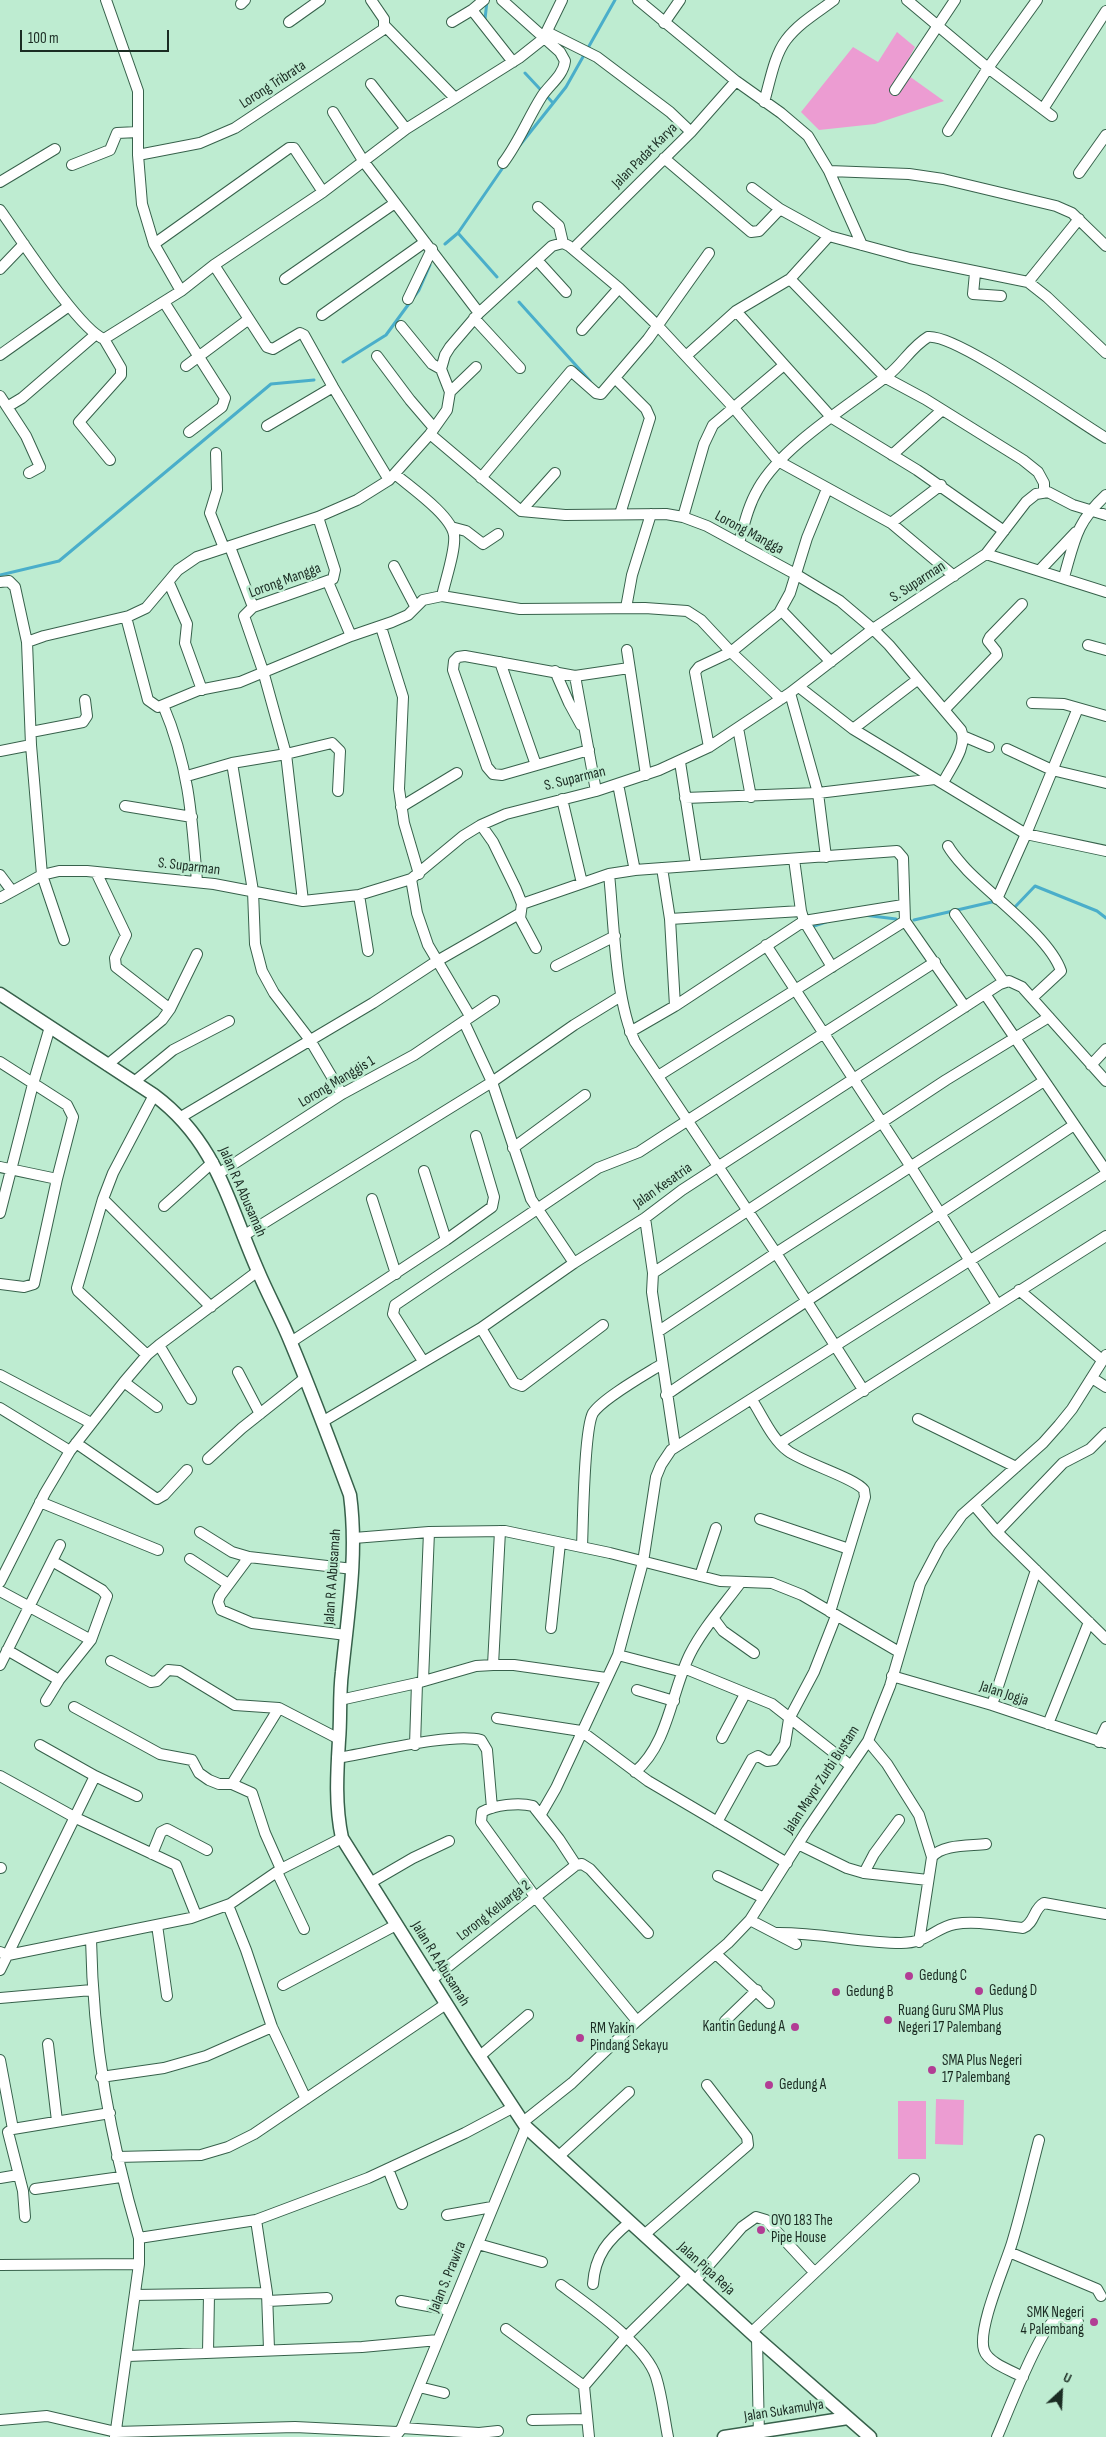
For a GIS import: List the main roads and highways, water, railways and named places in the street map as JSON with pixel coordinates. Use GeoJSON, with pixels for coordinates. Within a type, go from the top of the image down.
{"type":"FeatureCollection","features":[{"type":"Feature","properties":{"kind":"waterway"},"geometry":{"type":"LineString","coordinates":[[520,145],[566,87],[615,0]]}},
{"type":"Feature","properties":{"kind":"waterway"},"geometry":{"type":"LineString","coordinates":[[485,19],[487,1]]}},
{"type":"Feature","properties":{"kind":"waterway"},"geometry":{"type":"LineString","coordinates":[[525,73],[553,103]]}},
{"type":"Feature","properties":{"kind":"waterway"},"geometry":{"type":"LineString","coordinates":[[445,244],[458,233],[504,166]]}},
{"type":"Feature","properties":{"kind":"waterway"},"geometry":{"type":"LineString","coordinates":[[458,233],[497,277]]}},
{"type":"Feature","properties":{"kind":"waterway"},"geometry":{"type":"LineString","coordinates":[[343,362],[386,335],[419,290],[430,265]]}},
{"type":"Feature","properties":{"kind":"waterway"},"geometry":{"type":"LineString","coordinates":[[519,302],[590,381]]}},
{"type":"Feature","properties":{"kind":"waterway"},"geometry":{"type":"LineString","coordinates":[[0,575],[59,561],[271,384],[314,380]]}},
{"type":"Feature","properties":{"kind":"waterway"},"geometry":{"type":"LineString","coordinates":[[1013,907],[1035,886],[1097,911],[1106,918]]}},
{"type":"Feature","properties":{"kind":"waterway"},"geometry":{"type":"LineString","coordinates":[[914,920],[996,901]]}},
{"type":"Feature","properties":{"kind":"waterway"},"geometry":{"type":"LineString","coordinates":[[864,915],[896,919]]}},
{"type":"Feature","properties":{"kind":"waterway"},"geometry":{"type":"LineString","coordinates":[[811,927],[826,922]]}},
{"type":"Feature","properties":{"kind":"place","name":"Gedung C"},"geometry":{"type":"Point","coordinates":[909,1976]}},
{"type":"Feature","properties":{"kind":"place","name":"Gedung D"},"geometry":{"type":"Point","coordinates":[979,1991]}},
{"type":"Feature","properties":{"kind":"place","name":"Gedung B"},"geometry":{"type":"Point","coordinates":[836,1992]}},
{"type":"Feature","properties":{"kind":"place","name":"Ruang Guru SMA Plus Negeri 17 Palembang"},"geometry":{"type":"Point","coordinates":[888,2020]}},
{"type":"Feature","properties":{"kind":"place","name":"Kantin Gedung A"},"geometry":{"type":"Point","coordinates":[795,2027]}},
{"type":"Feature","properties":{"kind":"place","name":"RM Yakin Pindang Sekayu"},"geometry":{"type":"Point","coordinates":[580,2038]}},
{"type":"Feature","properties":{"kind":"place","name":"SMA Plus Negeri 17 Palembang"},"geometry":{"type":"Point","coordinates":[932,2070]}},
{"type":"Feature","properties":{"kind":"place","name":"Gedung A"},"geometry":{"type":"Point","coordinates":[769,2085]}},
{"type":"Feature","properties":{"kind":"place","name":"OYO 183 The Pipe House"},"geometry":{"type":"Point","coordinates":[761,2230]}},
{"type":"Feature","properties":{"kind":"place","name":"SMK Negeri 4 Palembang"},"geometry":{"type":"Point","coordinates":[1094,2322]}}]}
